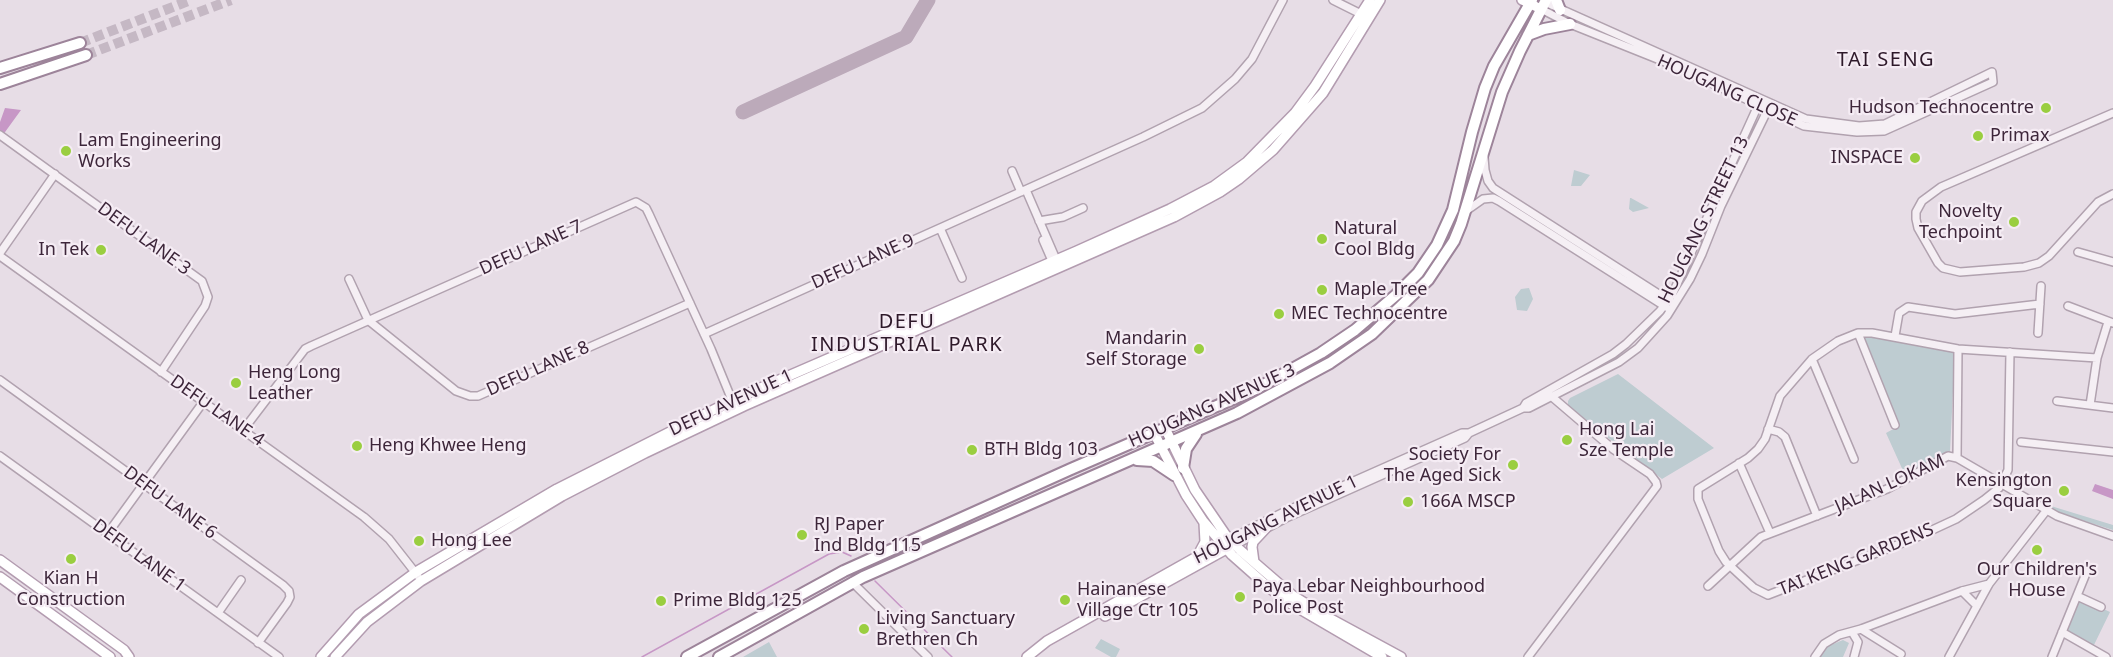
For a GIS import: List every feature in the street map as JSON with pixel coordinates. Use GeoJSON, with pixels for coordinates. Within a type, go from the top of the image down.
{"type":"FeatureCollection","features":[{"type":"Feature","properties":{"kind":"highway","name":"HOUGANG AVENUE 3"},"geometry":{"type":"LineString","coordinates":[[719,657],[852,582],[1198,431],[1304,378],[1372,334],[1428,280],[1454,241],[1502,92],[1542,3]]}},
{"type":"Feature","properties":{"kind":"highway","name":"HOUGANG AVENUE 3"},"geometry":{"type":"LineString","coordinates":[[687,657],[844,571],[1165,428],[1256,390],[1321,353],[1374,314],[1418,273],[1437,245],[1453,210],[1472,132],[1494,66],[1542,3]]}},
{"type":"Feature","properties":{"kind":"highway"},"geometry":{"type":"LineString","coordinates":[[1528,35],[1544,28],[1570,24]]}},
{"type":"Feature","properties":{"kind":"highway"},"geometry":{"type":"LineString","coordinates":[[0,68],[80,43]]}},
{"type":"Feature","properties":{"kind":"highway"},"geometry":{"type":"LineString","coordinates":[[0,84],[86,55]]}},
{"type":"Feature","properties":{"kind":"highway"},"geometry":{"type":"LineString","coordinates":[[1183,468],[1186,449],[1198,431]]}},
{"type":"Feature","properties":{"kind":"highway"},"geometry":{"type":"LineString","coordinates":[[1133,460],[1153,461],[1174,476]]}},
{"type":"Feature","properties":{"kind":"main road","name":"DEFU AVENUE 1"},"geometry":{"type":"LineString","coordinates":[[1365,16],[1370,0]]}},
{"type":"Feature","properties":{"kind":"main road","name":"DEFU AVENUE 1"},"geometry":{"type":"LineString","coordinates":[[335,657],[367,622],[418,577],[561,496],[645,453],[1056,264],[1214,186],[1247,162],[1295,113],[1365,16],[1380,0]]}},
{"type":"Feature","properties":{"kind":"main road","name":"DEFU AVENUE 1"},"geometry":{"type":"LineString","coordinates":[[321,657],[359,614],[557,489],[733,400],[956,304],[1056,264]]}},
{"type":"Feature","properties":{"kind":"main road"},"geometry":{"type":"LineString","coordinates":[[1165,428],[1195,490],[1228,544],[1250,572],[1288,602],[1382,657]]}},
{"type":"Feature","properties":{"kind":"main road"},"geometry":{"type":"LineString","coordinates":[[1154,433],[1174,476],[1203,521],[1228,544],[1292,595],[1401,657]]}},
{"type":"Feature","properties":{"kind":"main road"},"geometry":{"type":"LineString","coordinates":[[1197,557],[1206,542],[1203,521]]}},
{"type":"Feature","properties":{"kind":"main road"},"geometry":{"type":"LineString","coordinates":[[1254,563],[1253,542],[1266,528]]}},
{"type":"Feature","properties":{"kind":"main road","name":"HOUGANG AVENUE 1"},"geometry":{"type":"LineString","coordinates":[[1027,657],[1047,641],[1197,557],[1228,544]]}},
{"type":"Feature","properties":{"kind":"main road","name":"HOUGANG AVENUE 1"},"geometry":{"type":"LineString","coordinates":[[1035,657],[1050,645],[1228,544]]}},
{"type":"Feature","properties":{"kind":"main road"},"geometry":{"type":"LineString","coordinates":[[0,560],[124,650],[129,657]]}},
{"type":"Feature","properties":{"kind":"main road"},"geometry":{"type":"LineString","coordinates":[[2,581],[110,657]]}},
{"type":"Feature","properties":{"kind":"street","name":"DEFU LANE 9"},"geometry":{"type":"LineString","coordinates":[[704,334],[1186,117],[1204,106],[1235,79],[1251,59],[1283,0]]}},
{"type":"Feature","properties":{"kind":"street"},"geometry":{"type":"LineString","coordinates":[[1333,0],[1365,16]]}},
{"type":"Feature","properties":{"kind":"street","name":"HOUGANG CLOSE"},"geometry":{"type":"LineString","coordinates":[[1542,3],[1570,24],[1760,102]]}},
{"type":"Feature","properties":{"kind":"street","name":"HOUGANG CLOSE"},"geometry":{"type":"LineString","coordinates":[[1542,3],[1760,102],[1769,107],[1804,126],[1857,132],[1884,131],[1993,82],[1993,76],[1992,72],[1884,124],[1859,126],[1806,119],[1769,107]]}},
{"type":"Feature","properties":{"kind":"street","name":"HOUGANG STREET 13"},"geometry":{"type":"LineString","coordinates":[[1669,305],[1760,102]]}},
{"type":"Feature","properties":{"kind":"street","name":"HOUGANG STREET 13"},"geometry":{"type":"LineString","coordinates":[[1549,394],[1585,376],[1626,344],[1669,305],[1702,255],[1721,206],[1769,107]]}},
{"type":"Feature","properties":{"kind":"street"},"geometry":{"type":"LineString","coordinates":[[2113,113],[1941,188],[1922,201],[1919,206],[1916,212],[1918,228],[1943,268],[1960,272],[2024,267],[2039,263],[2055,251],[2098,202],[2113,194]]}},
{"type":"Feature","properties":{"kind":"street","name":"DEFU LANE 3"},"geometry":{"type":"LineString","coordinates":[[3,138],[202,281],[208,297],[206,306],[161,372]]}},
{"type":"Feature","properties":{"kind":"street"},"geometry":{"type":"LineString","coordinates":[[1484,149],[1485,170],[1493,189],[1669,305]]}},
{"type":"Feature","properties":{"kind":"street"},"geometry":{"type":"LineString","coordinates":[[1012,171],[1039,221],[1056,264]]}},
{"type":"Feature","properties":{"kind":"street"},"geometry":{"type":"LineString","coordinates":[[0,255],[55,174]]}},
{"type":"Feature","properties":{"kind":"street"},"geometry":{"type":"LineString","coordinates":[[1023,191],[1056,264]]}},
{"type":"Feature","properties":{"kind":"street"},"geometry":{"type":"LineString","coordinates":[[1464,213],[1483,199],[1493,198],[1669,305]]}},
{"type":"Feature","properties":{"kind":"street","name":"DEFU LANE 7"},"geometry":{"type":"LineString","coordinates":[[244,429],[305,349],[636,202],[646,208],[736,410]]}},
{"type":"Feature","properties":{"kind":"street"},"geometry":{"type":"LineString","coordinates":[[1039,221],[1063,217],[1083,208]]}},
{"type":"Feature","properties":{"kind":"street"},"geometry":{"type":"LineString","coordinates":[[940,228],[962,278]]}},
{"type":"Feature","properties":{"kind":"street"},"geometry":{"type":"LineString","coordinates":[[2078,252],[2113,262]]}},
{"type":"Feature","properties":{"kind":"street","name":"DEFU LANE 4"},"geometry":{"type":"LineString","coordinates":[[0,255],[364,516],[389,539],[418,577]]}},
{"type":"Feature","properties":{"kind":"street"},"geometry":{"type":"LineString","coordinates":[[349,279],[368,320]]}},
{"type":"Feature","properties":{"kind":"street"},"geometry":{"type":"LineString","coordinates":[[2038,333],[2041,286]]}},
{"type":"Feature","properties":{"kind":"street","name":"DEFU LANE 8"},"geometry":{"type":"LineString","coordinates":[[368,320],[456,391],[478,396],[690,303]]}},
{"type":"Feature","properties":{"kind":"street"},"geometry":{"type":"LineString","coordinates":[[1895,336],[1899,313],[1908,308],[1955,314],[2040,304]]}},
{"type":"Feature","properties":{"kind":"street"},"geometry":{"type":"LineString","coordinates":[[2068,306],[2110,322],[2097,358],[2090,405]]}},
{"type":"Feature","properties":{"kind":"street"},"geometry":{"type":"LineString","coordinates":[[1895,426],[1858,333],[1895,336],[1958,349],[2097,358]]}},
{"type":"Feature","properties":{"kind":"street","name":"TAI KENG GARDENS"},"geometry":{"type":"LineString","coordinates":[[1858,333],[1838,341],[1812,359],[1780,396],[1762,445],[1748,458],[1701,486],[1697,492],[1719,551],[1729,565],[1754,588],[1768,595],[1894,547],[1949,522],[1984,500],[2002,484]]}},
{"type":"Feature","properties":{"kind":"street"},"geometry":{"type":"LineString","coordinates":[[1957,458],[1958,349]]}},
{"type":"Feature","properties":{"kind":"street"},"geometry":{"type":"LineString","coordinates":[[2002,484],[2008,470],[2010,352]]}},
{"type":"Feature","properties":{"kind":"street"},"geometry":{"type":"LineString","coordinates":[[1812,359],[1854,459]]}},
{"type":"Feature","properties":{"kind":"street","name":"DEFU LANE 6"},"geometry":{"type":"LineString","coordinates":[[0,380],[289,591],[290,597],[287,603],[258,643]]}},
{"type":"Feature","properties":{"kind":"street"},"geometry":{"type":"LineString","coordinates":[[1528,657],[1657,486],[1650,474],[1613,449],[1549,394]]}},
{"type":"Feature","properties":{"kind":"street","name":"HOUGANG AVENUE 1"},"geometry":{"type":"LineString","coordinates":[[1228,544],[1284,512],[1462,433],[1469,433],[1523,408],[1529,408],[1549,394]]}},
{"type":"Feature","properties":{"kind":"street"},"geometry":{"type":"LineString","coordinates":[[108,533],[204,401]]}},
{"type":"Feature","properties":{"kind":"street"},"geometry":{"type":"LineString","coordinates":[[2057,401],[2113,408]]}},
{"type":"Feature","properties":{"kind":"street"},"geometry":{"type":"LineString","coordinates":[[1768,429],[1781,433],[1785,437],[1817,516]]}},
{"type":"Feature","properties":{"kind":"street","name":"HOUGANG AVENUE 1"},"geometry":{"type":"LineString","coordinates":[[1228,544],[1465,438],[1469,433]]}},
{"type":"Feature","properties":{"kind":"street"},"geometry":{"type":"LineString","coordinates":[[2021,442],[2113,452]]}},
{"type":"Feature","properties":{"kind":"street","name":"DEFU LANE 1"},"geometry":{"type":"LineString","coordinates":[[0,456],[279,657]]}},
{"type":"Feature","properties":{"kind":"street","name":"JALAN LOKAM"},"geometry":{"type":"LineString","coordinates":[[1708,586],[1761,537],[1887,489],[1948,456],[1957,458],[2046,511],[2113,536]]}},
{"type":"Feature","properties":{"kind":"street"},"geometry":{"type":"LineString","coordinates":[[1739,463],[1770,533]]}},
{"type":"Feature","properties":{"kind":"street"},"geometry":{"type":"LineString","coordinates":[[1949,657],[1989,584],[2046,511]]}},
{"type":"Feature","properties":{"kind":"street"},"geometry":{"type":"LineString","coordinates":[[2052,657],[2087,571]]}},
{"type":"Feature","properties":{"kind":"street"},"geometry":{"type":"LineString","coordinates":[[218,614],[241,580]]}},
{"type":"Feature","properties":{"kind":"street"},"geometry":{"type":"LineString","coordinates":[[852,582],[928,657]]}},
{"type":"Feature","properties":{"kind":"street"},"geometry":{"type":"LineString","coordinates":[[1815,657],[1830,639],[1962,591],[1989,584]]}},
{"type":"Feature","properties":{"kind":"street"},"geometry":{"type":"LineString","coordinates":[[1962,591],[1977,606]]}},
{"type":"Feature","properties":{"kind":"street"},"geometry":{"type":"LineString","coordinates":[[2077,596],[2101,607]]}},
{"type":"Feature","properties":{"kind":"street"},"geometry":{"type":"LineString","coordinates":[[1861,629],[1901,654]]}},
{"type":"Feature","properties":{"kind":"street"},"geometry":{"type":"LineString","coordinates":[[1852,632],[1858,642],[1854,657]]}},
{"type":"Feature","properties":{"kind":"street"},"geometry":{"type":"LineString","coordinates":[[2062,632],[2106,657]]}},
{"type":"Feature","properties":{"kind":"shaded area"},"geometry":{"type":"Polygon","coordinates":[[[5,108],[21,110],[0,139],[0,122],[5,108]]]}},
{"type":"Feature","properties":{"kind":"shaded area"},"geometry":{"type":"Polygon","coordinates":[[[1574,170],[1590,175],[1581,186],[1571,186],[1574,170]]]}},
{"type":"Feature","properties":{"kind":"shaded area"},"geometry":{"type":"Polygon","coordinates":[[[1630,198],[1649,208],[1633,212],[1629,209],[1630,198]]]}},
{"type":"Feature","properties":{"kind":"shaded area"},"geometry":{"type":"Polygon","coordinates":[[[1529,288],[1533,299],[1527,311],[1517,310],[1515,297],[1521,289],[1529,288]]]}},
{"type":"Feature","properties":{"kind":"shaded area"},"geometry":{"type":"Polygon","coordinates":[[[1861,336],[1878,336],[1955,351],[1950,451],[1905,475],[1886,433],[1897,427],[1861,336]]]}},
{"type":"Feature","properties":{"kind":"shaded area"},"geometry":{"type":"Polygon","coordinates":[[[1618,374],[1714,448],[1662,479],[1568,405],[1570,398],[1618,374]]]}},
{"type":"Feature","properties":{"kind":"shaded area"},"geometry":{"type":"Polygon","coordinates":[[[2095,484],[2113,490],[2113,499],[2092,491],[2095,484]]]}},
{"type":"Feature","properties":{"kind":"shaded area"},"geometry":{"type":"Polygon","coordinates":[[[2051,506],[2113,525],[2113,530],[2050,510],[2051,506]]]}},
{"type":"Feature","properties":{"kind":"shaded area"},"geometry":{"type":"Polygon","coordinates":[[[2080,598],[2110,612],[2093,647],[2069,632],[2068,628],[2080,598]]]}},
{"type":"Feature","properties":{"kind":"shaded area"},"geometry":{"type":"Polygon","coordinates":[[[1101,639],[1120,649],[1116,657],[1111,657],[1095,648],[1101,639]]]}},
{"type":"Feature","properties":{"kind":"shaded area"},"geometry":{"type":"Polygon","coordinates":[[[1843,640],[1849,643],[1843,657],[1816,657],[1826,647],[1843,640]]]}},
{"type":"Feature","properties":{"kind":"shaded area"},"geometry":{"type":"Polygon","coordinates":[[[769,642],[777,657],[743,657],[769,642]]]}},
{"type":"Feature","properties":{"kind":"waterway"},"geometry":{"type":"LineString","coordinates":[[642,657],[829,554],[842,552],[851,556]]}},
{"type":"Feature","properties":{"kind":"waterway"},"geometry":{"type":"LineString","coordinates":[[875,581],[952,657]]}},
{"type":"Feature","properties":{"kind":"taxiway"},"geometry":{"type":"LineString","coordinates":[[743,112],[906,37],[928,0]]}},
{"type":"Feature","properties":{"kind":"tunnel"},"geometry":{"type":"LineString","coordinates":[[80,43],[191,0]]}},
{"type":"Feature","properties":{"kind":"tunnel"},"geometry":{"type":"LineString","coordinates":[[86,55],[231,0]]}},
{"type":"Feature","properties":{"kind":"place","name":"Hudson Technocentre"},"geometry":{"type":"Point","coordinates":[2046,108]}},
{"type":"Feature","properties":{"kind":"place","name":"Primax"},"geometry":{"type":"Point","coordinates":[1978,136]}},
{"type":"Feature","properties":{"kind":"place","name":"Lam Engineering Works"},"geometry":{"type":"Point","coordinates":[66,151]}},
{"type":"Feature","properties":{"kind":"place","name":"INSPACE"},"geometry":{"type":"Point","coordinates":[1915,158]}},
{"type":"Feature","properties":{"kind":"place","name":"Novelty Techpoint"},"geometry":{"type":"Point","coordinates":[2014,222]}},
{"type":"Feature","properties":{"kind":"place","name":"Natural Cool Bldg"},"geometry":{"type":"Point","coordinates":[1322,239]}},
{"type":"Feature","properties":{"kind":"place","name":"In Tek"},"geometry":{"type":"Point","coordinates":[101,250]}},
{"type":"Feature","properties":{"kind":"place","name":"Maple Tree"},"geometry":{"type":"Point","coordinates":[1322,290]}},
{"type":"Feature","properties":{"kind":"place","name":"MEC Technocentre"},"geometry":{"type":"Point","coordinates":[1279,314]}},
{"type":"Feature","properties":{"kind":"place","name":"Mandarin Self Storage"},"geometry":{"type":"Point","coordinates":[1199,349]}},
{"type":"Feature","properties":{"kind":"place","name":"Heng Long Leather"},"geometry":{"type":"Point","coordinates":[236,383]}},
{"type":"Feature","properties":{"kind":"place","name":"Hong Lai Sze Temple"},"geometry":{"type":"Point","coordinates":[1567,440]}},
{"type":"Feature","properties":{"kind":"place","name":"Heng Khwee Heng"},"geometry":{"type":"Point","coordinates":[357,446]}},
{"type":"Feature","properties":{"kind":"place","name":"BTH Bldg 103"},"geometry":{"type":"Point","coordinates":[972,450]}},
{"type":"Feature","properties":{"kind":"place","name":"Society For The Aged Sick"},"geometry":{"type":"Point","coordinates":[1513,465]}},
{"type":"Feature","properties":{"kind":"place","name":"Kensington Square"},"geometry":{"type":"Point","coordinates":[2064,491]}},
{"type":"Feature","properties":{"kind":"place","name":"166A MSCP"},"geometry":{"type":"Point","coordinates":[1408,502]}},
{"type":"Feature","properties":{"kind":"place","name":"RJ Paper Ind Bldg 115"},"geometry":{"type":"Point","coordinates":[802,535]}},
{"type":"Feature","properties":{"kind":"place","name":"Hong Lee"},"geometry":{"type":"Point","coordinates":[419,541]}},
{"type":"Feature","properties":{"kind":"place","name":"Our Children's HOuse"},"geometry":{"type":"Point","coordinates":[2037,550]}},
{"type":"Feature","properties":{"kind":"place","name":"Kian H Construction"},"geometry":{"type":"Point","coordinates":[71,559]}},
{"type":"Feature","properties":{"kind":"place","name":"Paya Lebar Neighbourhood Police Post"},"geometry":{"type":"Point","coordinates":[1240,597]}},
{"type":"Feature","properties":{"kind":"place","name":"Hainanese Village Ctr 105"},"geometry":{"type":"Point","coordinates":[1065,600]}},
{"type":"Feature","properties":{"kind":"place","name":"Prime Bldg 125"},"geometry":{"type":"Point","coordinates":[661,601]}},
{"type":"Feature","properties":{"kind":"place","name":"Living Sanctuary Brethren Ch"},"geometry":{"type":"Point","coordinates":[864,629]}},
{"type":"Feature","properties":{"kind":"district","name":"TAI SENG"},"geometry":{"type":"Point","coordinates":[1886,60]}},
{"type":"Feature","properties":{"kind":"district","name":"DEFU INDUSTRIAL PARK"},"geometry":{"type":"Point","coordinates":[907,334]}}]}
